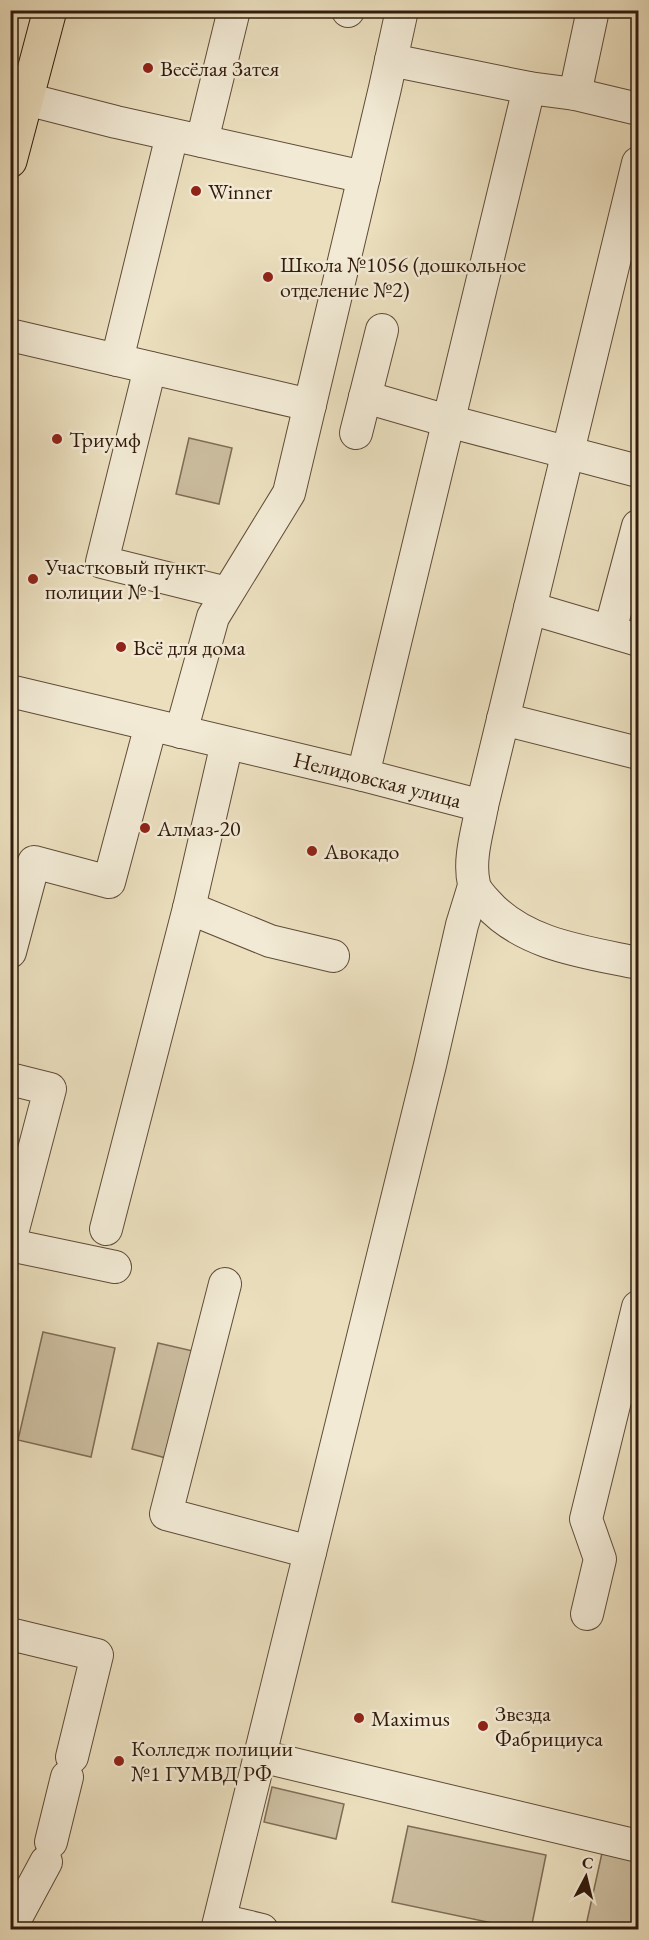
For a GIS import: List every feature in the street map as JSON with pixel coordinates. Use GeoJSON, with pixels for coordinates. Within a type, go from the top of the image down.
{"type":"FeatureCollection","features":[{"type":"Feature","properties":{"kind":"main road"},"geometry":{"type":"LineString","coordinates":[[10,161],[50,10]]}},
{"type":"Feature","properties":{"kind":"street"},"geometry":{"type":"LineString","coordinates":[[202,141],[234,10]]}},
{"type":"Feature","properties":{"kind":"street"},"geometry":{"type":"LineString","coordinates":[[10,952],[34,862],[109,882],[213,616],[289,493],[402,10]]}},
{"type":"Feature","properties":{"kind":"street"},"geometry":{"type":"LineString","coordinates":[[575,94],[593,10]]}},
{"type":"Feature","properties":{"kind":"street"},"geometry":{"type":"LineString","coordinates":[[391,60],[529,88],[575,94],[639,109]]}},
{"type":"Feature","properties":{"kind":"street"},"geometry":{"type":"LineString","coordinates":[[363,775],[529,88]]}},
{"type":"Feature","properties":{"kind":"street"},"geometry":{"type":"LineString","coordinates":[[26,99],[172,135],[364,177]]}},
{"type":"Feature","properties":{"kind":"street"},"geometry":{"type":"LineString","coordinates":[[117,360],[172,135]]}},
{"type":"Feature","properties":{"kind":"street"},"geometry":{"type":"LineString","coordinates":[[482,806],[567,453],[629,238],[639,163]]}},
{"type":"Feature","properties":{"kind":"street"},"geometry":{"type":"LineString","coordinates":[[356,433],[382,330]]}},
{"type":"Feature","properties":{"kind":"street"},"geometry":{"type":"LineString","coordinates":[[10,335],[310,405]]}},
{"type":"Feature","properties":{"kind":"street"},"geometry":{"type":"LineString","coordinates":[[150,368],[102,562],[227,593]]}},
{"type":"Feature","properties":{"kind":"street"},"geometry":{"type":"LineString","coordinates":[[365,397],[639,471]]}},
{"type":"Feature","properties":{"kind":"street"},"geometry":{"type":"LineString","coordinates":[[530,608],[624,635],[639,526]]}},
{"type":"Feature","properties":{"kind":"street","name":"Нелидовская улица"},"geometry":{"type":"LineString","coordinates":[[10,691],[363,775],[482,806],[473,861],[474,886],[462,925],[218,1925]]}},
{"type":"Feature","properties":{"kind":"street"},"geometry":{"type":"LineString","coordinates":[[503,719],[639,753]]}},
{"type":"Feature","properties":{"kind":"street"},"geometry":{"type":"LineString","coordinates":[[155,792],[168,729]]}},
{"type":"Feature","properties":{"kind":"street"},"geometry":{"type":"LineString","coordinates":[[106,1229],[189,908],[227,743]]}},
{"type":"Feature","properties":{"kind":"street"},"geometry":{"type":"LineString","coordinates":[[474,886],[501,918],[526,933],[550,943],[639,963]]}},
{"type":"Feature","properties":{"kind":"street"},"geometry":{"type":"LineString","coordinates":[[189,908],[270,941],[333,956]]}},
{"type":"Feature","properties":{"kind":"street"},"geometry":{"type":"LineString","coordinates":[[10,1079],[50,1089],[10,1243],[115,1266]]}},
{"type":"Feature","properties":{"kind":"street"},"geometry":{"type":"LineString","coordinates":[[225,1284],[166,1514],[310,1552]]}},
{"type":"Feature","properties":{"kind":"street"},"geometry":{"type":"LineString","coordinates":[[587,1614],[600,1559],[586,1519],[639,1307]]}},
{"type":"Feature","properties":{"kind":"street"},"geometry":{"type":"LineString","coordinates":[[10,1634],[97,1655],[48,1852],[10,1929]]}},
{"type":"Feature","properties":{"kind":"street"},"geometry":{"type":"LineString","coordinates":[[260,1756],[639,1846]]}},
{"type":"Feature","properties":{"kind":"street"},"geometry":{"type":"LineString","coordinates":[[218,1925],[262,1929]]}},
{"type":"Feature","properties":{"kind":"shaded area"},"geometry":{"type":"Polygon","coordinates":[[[189,438],[232,448],[219,504],[176,494],[189,438]]]}},
{"type":"Feature","properties":{"kind":"shaded area"},"geometry":{"type":"Polygon","coordinates":[[[43,1332],[115,1348],[91,1457],[18,1440],[43,1332]]]}},
{"type":"Feature","properties":{"kind":"shaded area"},"geometry":{"type":"Polygon","coordinates":[[[158,1343],[193,1351],[166,1458],[132,1449],[158,1343]]]}},
{"type":"Feature","properties":{"kind":"shaded area"},"geometry":{"type":"Polygon","coordinates":[[[272,1787],[344,1804],[336,1839],[264,1822],[272,1787]]]}},
{"type":"Feature","properties":{"kind":"shaded area"},"geometry":{"type":"Polygon","coordinates":[[[408,1826],[546,1855],[531,1929],[521,1929],[392,1902],[408,1826]]]}},
{"type":"Feature","properties":{"kind":"shaded area"},"geometry":{"type":"Polygon","coordinates":[[[602,1853],[638,1862],[638,1929],[585,1930],[602,1853]]]}},
{"type":"Feature","properties":{"kind":"place","name":"Весёлая Затея"},"geometry":{"type":"Point","coordinates":[148,68]}},
{"type":"Feature","properties":{"kind":"place","name":"Winner"},"geometry":{"type":"Point","coordinates":[196,191]}},
{"type":"Feature","properties":{"kind":"place","name":"Школа №1056 (дошкольное отделение №2)"},"geometry":{"type":"Point","coordinates":[268,277]}},
{"type":"Feature","properties":{"kind":"place","name":"Триумф"},"geometry":{"type":"Point","coordinates":[57,439]}},
{"type":"Feature","properties":{"kind":"place","name":"Участковый пункт полиции № 1"},"geometry":{"type":"Point","coordinates":[33,579]}},
{"type":"Feature","properties":{"kind":"place","name":"Всё для дома"},"geometry":{"type":"Point","coordinates":[121,647]}},
{"type":"Feature","properties":{"kind":"place","name":"Алмаз-20"},"geometry":{"type":"Point","coordinates":[145,828]}},
{"type":"Feature","properties":{"kind":"place","name":"Авокадо"},"geometry":{"type":"Point","coordinates":[312,851]}},
{"type":"Feature","properties":{"kind":"place","name":"Maximus"},"geometry":{"type":"Point","coordinates":[359,1718]}},
{"type":"Feature","properties":{"kind":"place","name":"Звезда Фабрициуса"},"geometry":{"type":"Point","coordinates":[483,1726]}},
{"type":"Feature","properties":{"kind":"place","name":"Колледж полиции №1 ГУМВД РФ"},"geometry":{"type":"Point","coordinates":[119,1761]}}]}
